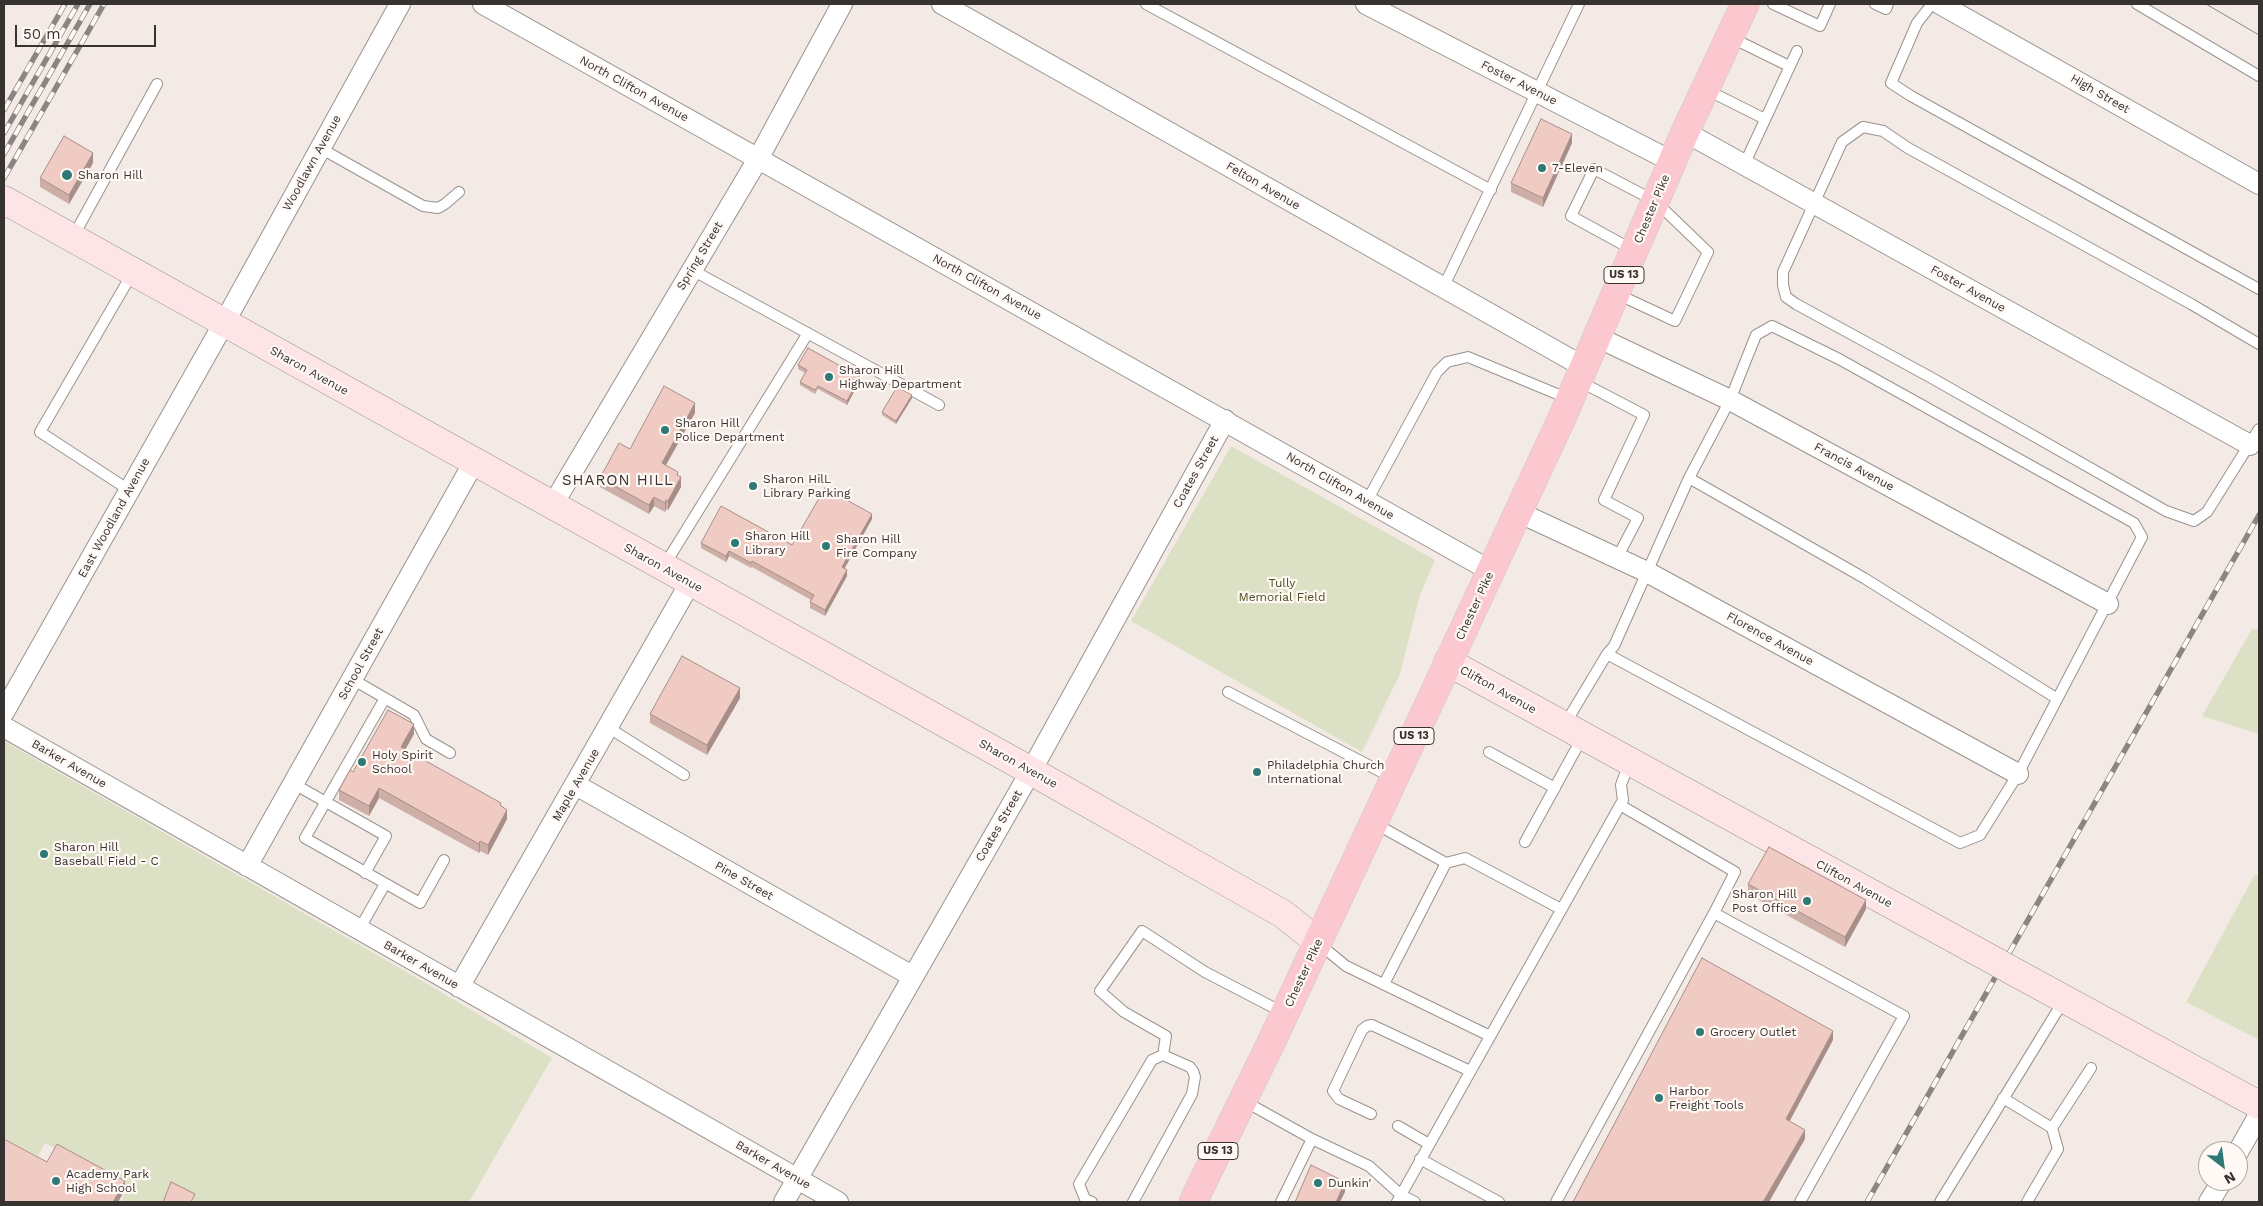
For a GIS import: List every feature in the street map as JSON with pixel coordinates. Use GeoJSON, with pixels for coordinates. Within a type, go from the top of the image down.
{"type":"FeatureCollection","features":[{"type":"Feature","properties":{"kind":"main road","name":"Chester Pike"},"geometry":{"type":"LineString","coordinates":[[1193,1202],[1243,1101],[1491,571],[1597,337],[1685,132],[1745,4]]}},
{"type":"Feature","properties":{"kind":"street","name":"Woodlawn Avenue"},"geometry":{"type":"LineString","coordinates":[[224,323],[400,4]]}},
{"type":"Feature","properties":{"kind":"street","name":"North Clifton Avenue"},"geometry":{"type":"LineString","coordinates":[[484,4],[1491,571]]}},
{"type":"Feature","properties":{"kind":"street","name":"Spring Street"},"geometry":{"type":"LineString","coordinates":[[552,506],[758,159],[842,4]]}},
{"type":"Feature","properties":{"kind":"street","name":"Felton Avenue"},"geometry":{"type":"LineString","coordinates":[[942,4],[1444,288],[1577,382]]}},
{"type":"Feature","properties":{"kind":"street","name":"Foster Avenue"},"geometry":{"type":"LineString","coordinates":[[1366,4],[1672,162]]}},
{"type":"Feature","properties":{"kind":"street","name":"High Street"},"geometry":{"type":"LineString","coordinates":[[1940,4],[2259,184]]}},
{"type":"Feature","properties":{"kind":"street","name":"Foster Avenue"},"geometry":{"type":"LineString","coordinates":[[1685,132],[1814,204],[2255,437]]}},
{"type":"Feature","properties":{"kind":"street","name":"Sharon Avenue"},"geometry":{"type":"LineString","coordinates":[[6,201],[1031,771],[1283,914],[1318,942]]}},
{"type":"Feature","properties":{"kind":"street","name":"East Woodland Avenue"},"geometry":{"type":"LineString","coordinates":[[4,712],[224,323]]}},
{"type":"Feature","properties":{"kind":"street","name":"Francis Avenue"},"geometry":{"type":"LineString","coordinates":[[1597,337],[1730,400],[2108,604]]}},
{"type":"Feature","properties":{"kind":"street","name":"Coates Street"},"geometry":{"type":"LineString","coordinates":[[784,1202],[1031,771],[1225,420]]}},
{"type":"Feature","properties":{"kind":"street","name":"School Street"},"geometry":{"type":"LineString","coordinates":[[247,866],[474,462]]}},
{"type":"Feature","properties":{"kind":"street","name":"Florence Avenue"},"geometry":{"type":"LineString","coordinates":[[1518,512],[1647,572],[2018,774]]}},
{"type":"Feature","properties":{"kind":"street","name":"Maple Avenue"},"geometry":{"type":"LineString","coordinates":[[459,986],[609,728],[690,583]]}},
{"type":"Feature","properties":{"kind":"street","name":"Clifton Avenue"},"geometry":{"type":"LineString","coordinates":[[1448,662],[2259,1105]]}},
{"type":"Feature","properties":{"kind":"street","name":"Barker Avenue"},"geometry":{"type":"LineString","coordinates":[[4,727],[838,1202]]}},
{"type":"Feature","properties":{"kind":"street","name":"Pine Street"},"geometry":{"type":"LineString","coordinates":[[576,785],[912,976]]}},
{"type":"Feature","properties":{"kind":"street"},"geometry":{"type":"LineString","coordinates":[[2244,1141],[2259,1115]]}},
{"type":"Feature","properties":{"kind":"street"},"geometry":{"type":"LineString","coordinates":[[2209,1202],[2216,1191]]}},
{"type":"Feature","properties":{"kind":"lane"},"geometry":{"type":"LineString","coordinates":[[1146,4],[1491,190]]}},
{"type":"Feature","properties":{"kind":"lane"},"geometry":{"type":"LineString","coordinates":[[1444,288],[1579,4]]}},
{"type":"Feature","properties":{"kind":"lane"},"geometry":{"type":"LineString","coordinates":[[1773,4],[1820,26],[1830,4]]}},
{"type":"Feature","properties":{"kind":"lane"},"geometry":{"type":"LineString","coordinates":[[1875,4],[1886,9],[1888,4]]}},
{"type":"Feature","properties":{"kind":"lane"},"geometry":{"type":"LineString","coordinates":[[1932,4],[1917,23],[1892,82],[1928,106],[2259,289]]}},
{"type":"Feature","properties":{"kind":"lane"},"geometry":{"type":"LineString","coordinates":[[2137,4],[2259,76]]}},
{"type":"Feature","properties":{"kind":"lane"},"geometry":{"type":"LineString","coordinates":[[1729,37],[1789,66]]}},
{"type":"Feature","properties":{"kind":"lane"},"geometry":{"type":"LineString","coordinates":[[1744,165],[1796,51]]}},
{"type":"Feature","properties":{"kind":"lane"},"geometry":{"type":"LineString","coordinates":[[72,238],[157,84]]}},
{"type":"Feature","properties":{"kind":"lane"},"geometry":{"type":"LineString","coordinates":[[1705,89],[1765,119]]}},
{"type":"Feature","properties":{"kind":"lane"},"geometry":{"type":"LineString","coordinates":[[2255,437],[2207,512],[2194,520],[2166,511],[1786,297],[1783,285],[1783,272],[1842,142],[1863,127],[1883,131],[1908,148],[2259,344]]}},
{"type":"Feature","properties":{"kind":"lane"},"geometry":{"type":"LineString","coordinates":[[320,148],[423,206],[438,208],[459,192]]}},
{"type":"Feature","properties":{"kind":"lane"},"geometry":{"type":"LineString","coordinates":[[1616,294],[1675,321],[1708,252],[1656,201],[1594,169],[1571,216],[1634,250]]}},
{"type":"Feature","properties":{"kind":"lane"},"geometry":{"type":"LineString","coordinates":[[692,270],[940,404]]}},
{"type":"Feature","properties":{"kind":"lane"},"geometry":{"type":"LineString","coordinates":[[129,490],[40,432],[133,272]]}},
{"type":"Feature","properties":{"kind":"lane"},"geometry":{"type":"LineString","coordinates":[[1525,842],[1555,788],[1574,731],[1607,654],[1614,646],[1689,478],[1730,400],[1756,335],[1772,326],[1839,359],[2134,523],[2142,537],[2108,604],[2056,698],[2018,774],[1980,835],[1960,843],[1607,654]]}},
{"type":"Feature","properties":{"kind":"lane"},"geometry":{"type":"LineString","coordinates":[[663,568],[808,333]]}},
{"type":"Feature","properties":{"kind":"lane"},"geometry":{"type":"LineString","coordinates":[[1367,501],[1437,372],[1447,362],[1468,357],[1577,382],[1644,415],[1604,500],[1638,518],[1617,558]]}},
{"type":"Feature","properties":{"kind":"lane"},"geometry":{"type":"LineString","coordinates":[[1689,478],[1864,578],[2056,698]]}},
{"type":"Feature","properties":{"kind":"lane"},"geometry":{"type":"LineString","coordinates":[[352,679],[414,715],[426,739],[450,753]]}},
{"type":"Feature","properties":{"kind":"lane"},"geometry":{"type":"LineString","coordinates":[[1228,692],[1394,778]]}},
{"type":"Feature","properties":{"kind":"lane"},"geometry":{"type":"LineString","coordinates":[[386,698],[305,838],[420,903],[444,860]]}},
{"type":"Feature","properties":{"kind":"lane"},"geometry":{"type":"LineString","coordinates":[[609,728],[684,775]]}},
{"type":"Feature","properties":{"kind":"lane"},"geometry":{"type":"LineString","coordinates":[[1489,752],[1555,788]]}},
{"type":"Feature","properties":{"kind":"lane"},"geometry":{"type":"LineString","coordinates":[[1399,1198],[1623,800],[1621,785],[1630,762]]}},
{"type":"Feature","properties":{"kind":"lane"},"geometry":{"type":"LineString","coordinates":[[294,784],[386,836],[365,873]]}},
{"type":"Feature","properties":{"kind":"lane"},"geometry":{"type":"LineString","coordinates":[[1556,1202],[1735,872],[1620,805]]}},
{"type":"Feature","properties":{"kind":"lane"},"geometry":{"type":"LineString","coordinates":[[1373,822],[1446,863],[1465,858],[1561,909]]}},
{"type":"Feature","properties":{"kind":"lane"},"geometry":{"type":"LineString","coordinates":[[1384,984],[1446,863]]}},
{"type":"Feature","properties":{"kind":"lane"},"geometry":{"type":"LineString","coordinates":[[359,930],[385,884]]}},
{"type":"Feature","properties":{"kind":"lane"},"geometry":{"type":"LineString","coordinates":[[1714,913],[1904,1016],[1800,1202]]}},
{"type":"Feature","properties":{"kind":"lane"},"geometry":{"type":"LineString","coordinates":[[1163,1055],[1166,1036],[1124,1012],[1100,991],[1142,931],[1205,972],[1284,1014]]}},
{"type":"Feature","properties":{"kind":"lane"},"geometry":{"type":"LineString","coordinates":[[1318,942],[1346,966],[1490,1036]]}},
{"type":"Feature","properties":{"kind":"lane"},"geometry":{"type":"LineString","coordinates":[[1940,1202],[2064,999]]}},
{"type":"Feature","properties":{"kind":"lane"},"geometry":{"type":"LineString","coordinates":[[1371,1114],[1339,1099],[1333,1091],[1362,1030],[1367,1026],[1372,1026],[1470,1071]]}},
{"type":"Feature","properties":{"kind":"lane"},"geometry":{"type":"LineString","coordinates":[[1092,1202],[1085,1199],[1079,1184],[1152,1060],[1163,1055],[1190,1067],[1193,1071],[1195,1077],[1192,1094],[1132,1202]]}},
{"type":"Feature","properties":{"kind":"lane"},"geometry":{"type":"LineString","coordinates":[[2052,1128],[2091,1068]]}},
{"type":"Feature","properties":{"kind":"lane"},"geometry":{"type":"LineString","coordinates":[[2003,1098],[2052,1128],[2058,1149],[2027,1202]]}},
{"type":"Feature","properties":{"kind":"lane"},"geometry":{"type":"LineString","coordinates":[[1243,1101],[1312,1139],[1369,1166],[1399,1198],[1414,1202]]}},
{"type":"Feature","properties":{"kind":"lane"},"geometry":{"type":"LineString","coordinates":[[1398,1126],[1429,1144]]}},
{"type":"Feature","properties":{"kind":"lane"},"geometry":{"type":"LineString","coordinates":[[1281,1202],[1312,1139]]}},
{"type":"Feature","properties":{"kind":"lane"},"geometry":{"type":"LineString","coordinates":[[1420,1159],[1499,1202]]}},
{"type":"Feature","properties":{"kind":"green space","name":"Tully Memorial Field"},"geometry":{"type":"Polygon","coordinates":[[[1231,446],[1435,560],[1420,595],[1400,674],[1362,752],[1131,621],[1231,446]]]}},
{"type":"Feature","properties":{"kind":"green space"},"geometry":{"type":"Polygon","coordinates":[[[2252,629],[2259,629],[2259,734],[2202,716],[2252,629]]]}},
{"type":"Feature","properties":{"kind":"green space"},"geometry":{"type":"Polygon","coordinates":[[[4,741],[424,982],[552,1058],[469,1202],[121,1202],[128,1187],[45,1143],[38,1156],[4,1138],[4,741]]]}},
{"type":"Feature","properties":{"kind":"green space"},"geometry":{"type":"Polygon","coordinates":[[[2255,874],[2259,876],[2259,1040],[2186,1002],[2255,874]]]}},
{"type":"Feature","properties":{"kind":"building","name":"7-Eleven"},"geometry":{"type":"Polygon","coordinates":[[[1541,119],[1572,134],[1543,198],[1511,183],[1541,119]]]}},
{"type":"Feature","properties":{"kind":"building","name":"Sharon Hill"},"geometry":{"type":"Polygon","coordinates":[[[64,136],[93,153],[69,195],[40,178],[64,136]]]}},
{"type":"Feature","properties":{"kind":"building","name":"Sharon Hill Highway Department"},"geometry":{"type":"Polygon","coordinates":[[[808,348],[860,377],[847,401],[818,386],[815,390],[800,382],[807,370],[798,365],[808,348]]]}},
{"type":"Feature","properties":{"kind":"building"},"geometry":{"type":"Polygon","coordinates":[[[664,386],[695,403],[662,463],[678,472],[677,475],[681,477],[668,501],[666,500],[665,503],[654,497],[649,505],[600,478],[619,443],[630,449],[664,386]]]}},
{"type":"Feature","properties":{"kind":"building"},"geometry":{"type":"Polygon","coordinates":[[[897,387],[912,395],[896,421],[882,412],[897,387]]]}},
{"type":"Feature","properties":{"kind":"building"},"geometry":{"type":"Polygon","coordinates":[[[825,488],[872,514],[842,567],[847,570],[825,610],[810,602],[814,595],[752,561],[751,563],[729,551],[726,556],[701,543],[721,506],[792,545],[825,488]]]}},
{"type":"Feature","properties":{"kind":"building"},"geometry":{"type":"Polygon","coordinates":[[[682,656],[740,688],[707,745],[650,714],[682,656]]]}},
{"type":"Feature","properties":{"kind":"building"},"geometry":{"type":"Polygon","coordinates":[[[388,710],[414,724],[401,747],[501,803],[500,805],[507,810],[488,845],[480,841],[479,844],[379,788],[369,806],[339,790],[350,770],[353,772],[388,710]]]}},
{"type":"Feature","properties":{"kind":"building","name":"Sharon Hill Post Office"},"geometry":{"type":"Polygon","coordinates":[[[1769,847],[1866,900],[1845,937],[1748,884],[1769,847]]]}},
{"type":"Feature","properties":{"kind":"building"},"geometry":{"type":"Polygon","coordinates":[[[1702,958],[1833,1031],[1786,1119],[1805,1130],[1763,1202],[1573,1202],[1702,958]]]}},
{"type":"Feature","properties":{"kind":"building","name":"Academy Park High School"},"geometry":{"type":"Polygon","coordinates":[[[4,1139],[47,1162],[57,1144],[125,1181],[113,1202],[4,1202],[4,1139]]]}},
{"type":"Feature","properties":{"kind":"building","name":"Dunkin'"},"geometry":{"type":"Polygon","coordinates":[[[1311,1165],[1345,1182],[1336,1202],[1295,1202],[1311,1165]]]}},
{"type":"Feature","properties":{"kind":"building"},"geometry":{"type":"Polygon","coordinates":[[[171,1182],[195,1194],[191,1202],[163,1202],[171,1182]]]}},
{"type":"Feature","properties":{"kind":"tram line"},"geometry":{"type":"LineString","coordinates":[[2206,4],[2259,35]]}},
{"type":"Feature","properties":{"kind":"railway"},"geometry":{"type":"LineString","coordinates":[[4,110],[65,4]]}},
{"type":"Feature","properties":{"kind":"railway"},"geometry":{"type":"LineString","coordinates":[[4,133],[78,4]]}},
{"type":"Feature","properties":{"kind":"railway"},"geometry":{"type":"LineString","coordinates":[[4,154],[90,4]]}},
{"type":"Feature","properties":{"kind":"railway"},"geometry":{"type":"LineString","coordinates":[[4,178],[104,4]]}},
{"type":"Feature","properties":{"kind":"railway"},"geometry":{"type":"LineString","coordinates":[[1867,1202],[2259,515]]}},
{"type":"Feature","properties":{"kind":"place","name":"7-Eleven"},"geometry":{"type":"Point","coordinates":[1542,168]}},
{"type":"Feature","properties":{"kind":"place","name":"Sharon Hill"},"geometry":{"type":"Point","coordinates":[67,175]}},
{"type":"Feature","properties":{"kind":"place","name":"Sharon Hill Highway Department"},"geometry":{"type":"Point","coordinates":[829,377]}},
{"type":"Feature","properties":{"kind":"place","name":"Sharon Hill Police Department"},"geometry":{"type":"Point","coordinates":[665,430]}},
{"type":"Feature","properties":{"kind":"place","name":"Sharon HilL Library Parking"},"geometry":{"type":"Point","coordinates":[753,486]}},
{"type":"Feature","properties":{"kind":"place","name":"Sharon Hill Library"},"geometry":{"type":"Point","coordinates":[735,543]}},
{"type":"Feature","properties":{"kind":"place","name":"Sharon Hill Fire Company"},"geometry":{"type":"Point","coordinates":[826,546]}},
{"type":"Feature","properties":{"kind":"place","name":"Holy Spirit School"},"geometry":{"type":"Point","coordinates":[362,762]}},
{"type":"Feature","properties":{"kind":"place","name":"Philadelphia Church International"},"geometry":{"type":"Point","coordinates":[1257,772]}},
{"type":"Feature","properties":{"kind":"place","name":"Sharon Hill Baseball Field - C"},"geometry":{"type":"Point","coordinates":[44,854]}},
{"type":"Feature","properties":{"kind":"place","name":"Sharon Hill Post Office"},"geometry":{"type":"Point","coordinates":[1807,901]}},
{"type":"Feature","properties":{"kind":"place","name":"Grocery Outlet"},"geometry":{"type":"Point","coordinates":[1700,1032]}},
{"type":"Feature","properties":{"kind":"place","name":"Harbor Freight Tools"},"geometry":{"type":"Point","coordinates":[1659,1098]}},
{"type":"Feature","properties":{"kind":"place","name":"Academy Park High School"},"geometry":{"type":"Point","coordinates":[56,1181]}},
{"type":"Feature","properties":{"kind":"place","name":"Dunkin'"},"geometry":{"type":"Point","coordinates":[1318,1183]}},
{"type":"Feature","properties":{"kind":"district","name":"SHARON HILL"},"geometry":{"type":"Point","coordinates":[618,481]}}]}
